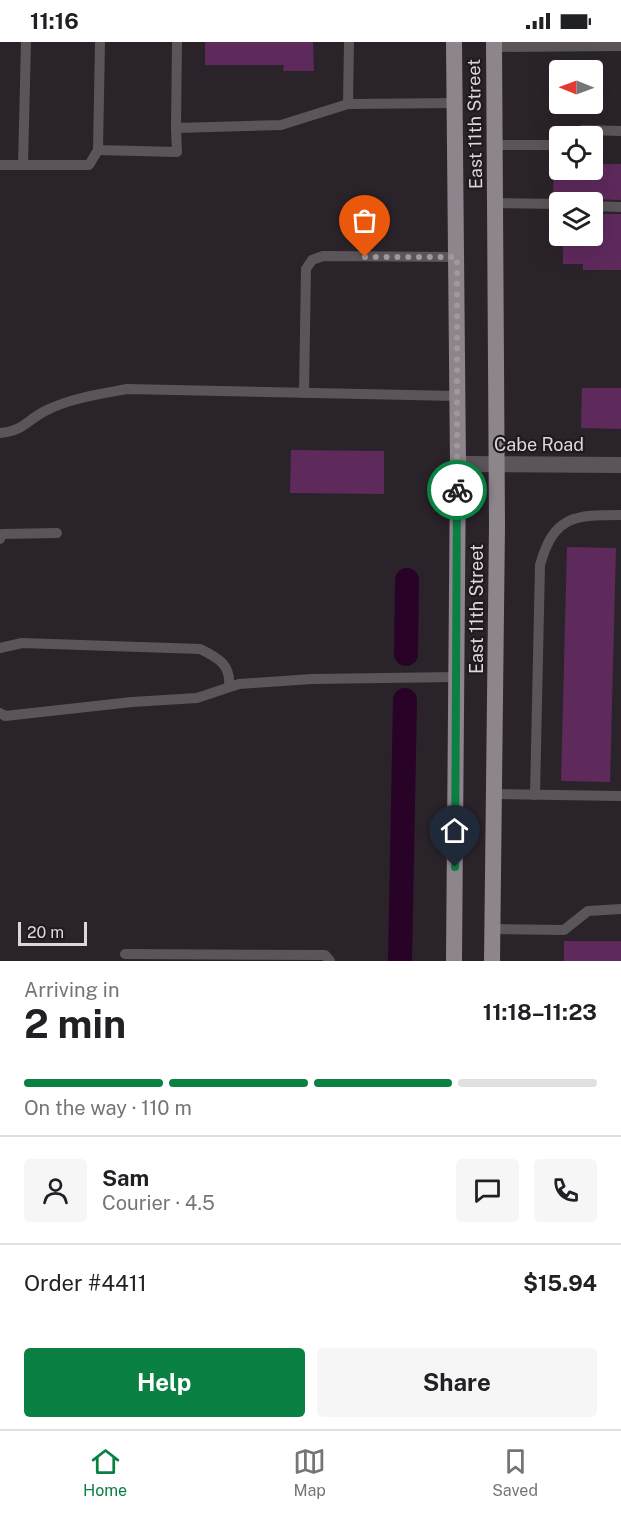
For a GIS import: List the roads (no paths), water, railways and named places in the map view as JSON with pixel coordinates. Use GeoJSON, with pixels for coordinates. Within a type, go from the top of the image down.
{"type":"FeatureCollection","features":[{"type":"Feature","properties":{"kind":"main road","name":"East 11th Street"},"geometry":{"type":"LineString","coordinates":[[454,42],[458,464],[454,961]]}},
{"type":"Feature","properties":{"kind":"main road","name":"East 11th Street"},"geometry":{"type":"LineString","coordinates":[[492,961],[497,464],[494,45]]}},
{"type":"Feature","properties":{"kind":"street","name":"Cabe Road"},"geometry":{"type":"LineString","coordinates":[[458,464],[621,465]]}},
{"type":"Feature","properties":{"kind":"lane"},"geometry":{"type":"LineString","coordinates":[[23,165],[26,42]]}},
{"type":"Feature","properties":{"kind":"lane"},"geometry":{"type":"LineString","coordinates":[[0,165],[89,165],[98,150],[100,42]]}},
{"type":"Feature","properties":{"kind":"lane"},"geometry":{"type":"LineString","coordinates":[[98,150],[177,152],[177,42]]}},
{"type":"Feature","properties":{"kind":"lane"},"geometry":{"type":"LineString","coordinates":[[348,104],[349,42]]}},
{"type":"Feature","properties":{"kind":"lane"},"geometry":{"type":"LineString","coordinates":[[494,45],[621,46]]}},
{"type":"Feature","properties":{"kind":"lane"},"geometry":{"type":"LineString","coordinates":[[176,128],[281,124],[348,104],[455,104]]}},
{"type":"Feature","properties":{"kind":"lane"},"geometry":{"type":"LineString","coordinates":[[603,131],[621,131]]}},
{"type":"Feature","properties":{"kind":"lane"},"geometry":{"type":"LineString","coordinates":[[495,145],[549,145]]}},
{"type":"Feature","properties":{"kind":"lane"},"geometry":{"type":"LineString","coordinates":[[495,203],[549,204]]}},
{"type":"Feature","properties":{"kind":"lane"},"geometry":{"type":"LineString","coordinates":[[603,206],[621,207]]}},
{"type":"Feature","properties":{"kind":"lane"},"geometry":{"type":"LineString","coordinates":[[304,393],[306,269],[312,260],[323,256],[457,257]]}},
{"type":"Feature","properties":{"kind":"lane"},"geometry":{"type":"LineString","coordinates":[[0,433],[17,431],[45,411],[79,398],[128,389],[457,396]]}},
{"type":"Feature","properties":{"kind":"lane"},"geometry":{"type":"LineString","coordinates":[[535,795],[540,564],[545,546],[568,519],[582,515],[621,515]]}},
{"type":"Feature","properties":{"kind":"lane"},"geometry":{"type":"LineString","coordinates":[[0,539],[2,534],[57,532]]}},
{"type":"Feature","properties":{"kind":"lane"},"geometry":{"type":"LineString","coordinates":[[0,648],[22,643],[200,649],[217,657],[227,667],[229,687]]}},
{"type":"Feature","properties":{"kind":"lane"},"geometry":{"type":"LineString","coordinates":[[0,713],[5,716],[132,702],[196,698],[229,687],[312,679],[456,677]]}},
{"type":"Feature","properties":{"kind":"lane"},"geometry":{"type":"LineString","coordinates":[[495,794],[621,796]]}},
{"type":"Feature","properties":{"kind":"lane"},"geometry":{"type":"LineString","coordinates":[[493,929],[564,930],[593,909],[621,909]]}},
{"type":"Feature","properties":{"kind":"lane"},"geometry":{"type":"LineString","coordinates":[[125,954],[325,955],[330,961]]}},
{"type":"Feature","properties":{"kind":"waterway"},"geometry":{"type":"LineString","coordinates":[[406,654],[407,580]]}},
{"type":"Feature","properties":{"kind":"waterway"},"geometry":{"type":"LineString","coordinates":[[400,961],[405,700]]}}]}
